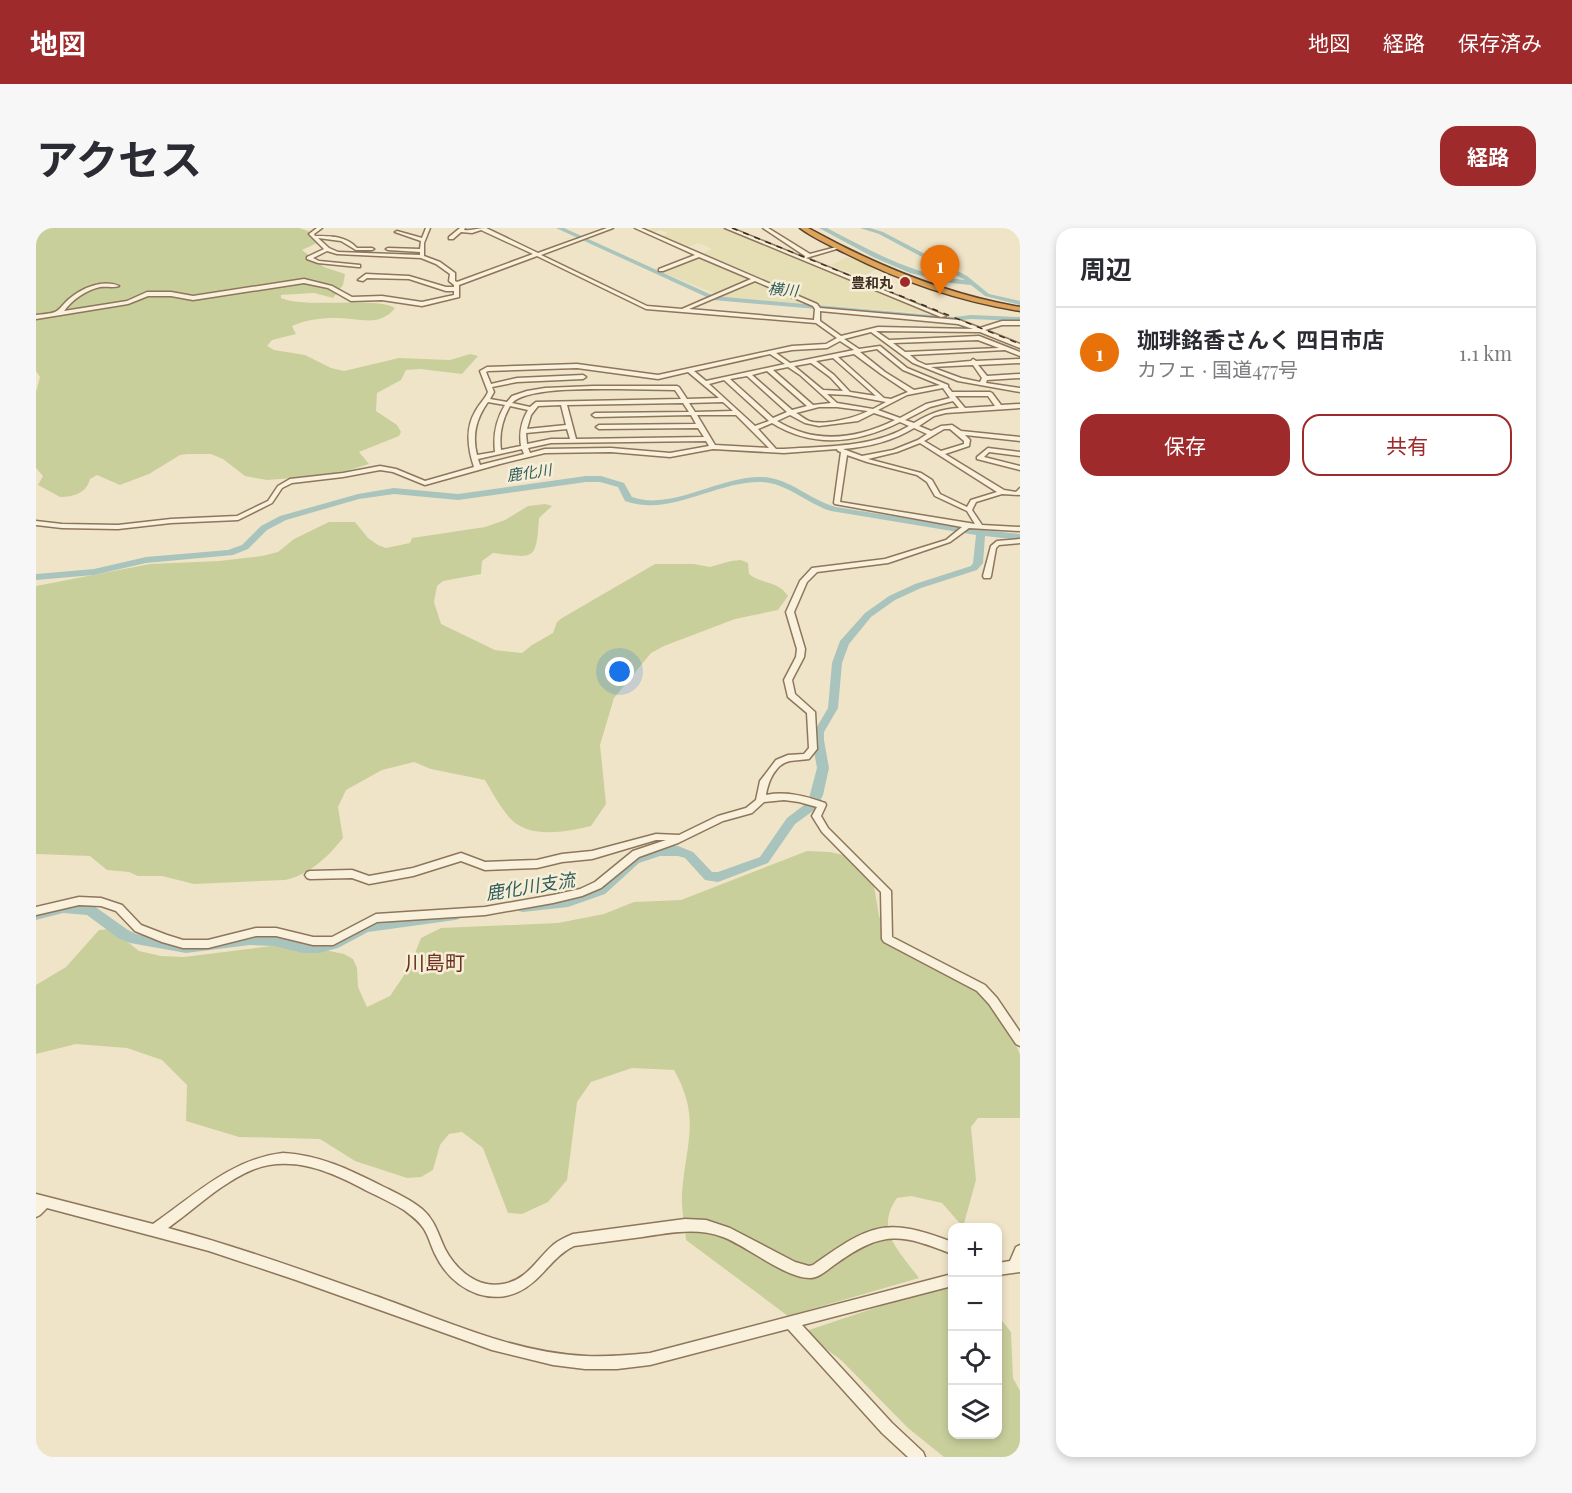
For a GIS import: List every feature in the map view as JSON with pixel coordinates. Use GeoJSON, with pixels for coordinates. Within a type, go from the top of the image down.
{"type":"FeatureCollection","features":[{"type":"Feature","properties":{"kind":"highway"},"geometry":{"type":"LineString","coordinates":[[803,228],[882,267],[963,297],[1020,309]]}},
{"type":"Feature","properties":{"kind":"street"},"geometry":{"type":"LineString","coordinates":[[320,228],[312,232],[315,237],[327,249],[337,253],[424,256]]}},
{"type":"Feature","properties":{"kind":"street"},"geometry":{"type":"LineString","coordinates":[[401,262],[422,261],[428,228]]}},
{"type":"Feature","properties":{"kind":"street"},"geometry":{"type":"LineString","coordinates":[[452,238],[462,230],[472,232],[481,228],[646,307],[817,322],[841,338],[883,373],[914,392]]}},
{"type":"Feature","properties":{"kind":"street"},"geometry":{"type":"LineString","coordinates":[[361,280],[366,276],[409,278],[446,289],[456,287],[611,228]]}},
{"type":"Feature","properties":{"kind":"street"},"geometry":{"type":"LineString","coordinates":[[637,228],[817,308],[958,322],[1020,346]]}},
{"type":"Feature","properties":{"kind":"street"},"geometry":{"type":"LineString","coordinates":[[727,228],[943,316]]}},
{"type":"Feature","properties":{"kind":"street"},"geometry":{"type":"LineString","coordinates":[[765,228],[807,256],[838,247]]}},
{"type":"Feature","properties":{"kind":"street"},"geometry":{"type":"LineString","coordinates":[[397,232],[424,240]]}},
{"type":"Feature","properties":{"kind":"street"},"geometry":{"type":"LineString","coordinates":[[36,318],[128,302],[141,295],[171,294],[193,298],[304,281],[330,287],[351,299],[378,298],[422,304],[457,296],[456,287],[452,281],[453,274],[424,256],[356,249],[350,242],[315,237]]}},
{"type":"Feature","properties":{"kind":"street"},"geometry":{"type":"LineString","coordinates":[[327,249],[309,258],[318,262],[358,266]]}},
{"type":"Feature","properties":{"kind":"street"},"geometry":{"type":"LineString","coordinates":[[661,270],[699,255]]}},
{"type":"Feature","properties":{"kind":"street"},"geometry":{"type":"LineString","coordinates":[[681,310],[755,279]]}},
{"type":"Feature","properties":{"kind":"street"},"geometry":{"type":"LineString","coordinates":[[60,312],[76,295],[104,285],[116,286]]}},
{"type":"Feature","properties":{"kind":"street"},"geometry":{"type":"LineString","coordinates":[[817,308],[817,322]]}},
{"type":"Feature","properties":{"kind":"street"},"geometry":{"type":"LineString","coordinates":[[478,468],[471,444],[472,427],[491,392],[483,374],[487,369],[579,367],[648,376],[668,375],[792,348],[830,345],[849,335],[886,328],[982,330],[1002,323],[1020,323]]}},
{"type":"Feature","properties":{"kind":"street"},"geometry":{"type":"LineString","coordinates":[[873,331],[924,366],[958,379],[984,381],[1020,390]]}},
{"type":"Feature","properties":{"kind":"street"},"geometry":{"type":"LineString","coordinates":[[953,331],[956,339],[975,363],[984,381]]}},
{"type":"Feature","properties":{"kind":"street"},"geometry":{"type":"LineString","coordinates":[[849,335],[866,350]]}},
{"type":"Feature","properties":{"kind":"street"},"geometry":{"type":"LineString","coordinates":[[888,342],[979,338],[1020,354]]}},
{"type":"Feature","properties":{"kind":"street"},"geometry":{"type":"LineString","coordinates":[[703,383],[878,347],[905,369],[933,379],[950,392],[962,408]]}},
{"type":"Feature","properties":{"kind":"street"},"geometry":{"type":"LineString","coordinates":[[904,354],[1008,349]]}},
{"type":"Feature","properties":{"kind":"street"},"geometry":{"type":"LineString","coordinates":[[772,353],[789,364],[836,405]]}},
{"type":"Feature","properties":{"kind":"street"},"geometry":{"type":"LineString","coordinates":[[834,356],[881,398]]}},
{"type":"Feature","properties":{"kind":"street"},"geometry":{"type":"LineString","coordinates":[[811,360],[832,376],[848,393]]}},
{"type":"Feature","properties":{"kind":"street"},"geometry":{"type":"LineString","coordinates":[[924,366],[1020,362]]}},
{"type":"Feature","properties":{"kind":"street"},"geometry":{"type":"LineString","coordinates":[[579,367],[606,450]]}},
{"type":"Feature","properties":{"kind":"street"},"geometry":{"type":"LineString","coordinates":[[768,369],[812,407]]}},
{"type":"Feature","properties":{"kind":"street"},"geometry":{"type":"LineString","coordinates":[[690,371],[724,400],[774,450]]}},
{"type":"Feature","properties":{"kind":"street"},"geometry":{"type":"LineString","coordinates":[[747,374],[791,413],[807,422],[824,424],[850,421],[914,392],[990,394],[999,407]]}},
{"type":"Feature","properties":{"kind":"street"},"geometry":{"type":"LineString","coordinates":[[668,375],[713,447]]}},
{"type":"Feature","properties":{"kind":"street"},"geometry":{"type":"LineString","coordinates":[[984,381],[1020,376]]}},
{"type":"Feature","properties":{"kind":"street"},"geometry":{"type":"LineString","coordinates":[[490,386],[517,380],[583,378]]}},
{"type":"Feature","properties":{"kind":"street"},"geometry":{"type":"LineString","coordinates":[[725,378],[774,422],[806,437],[832,438],[869,432],[900,419],[950,392],[956,387],[958,379]]}},
{"type":"Feature","properties":{"kind":"street"},"geometry":{"type":"LineString","coordinates":[[498,452],[496,441],[498,428],[508,405],[514,397],[527,392],[677,388]]}},
{"type":"Feature","properties":{"kind":"street"},"geometry":{"type":"LineString","coordinates":[[822,392],[848,393],[892,401]]}},
{"type":"Feature","properties":{"kind":"street"},"geometry":{"type":"LineString","coordinates":[[486,400],[532,409]]}},
{"type":"Feature","properties":{"kind":"street"},"geometry":{"type":"LineString","coordinates":[[528,455],[524,445],[523,431],[536,404],[591,401],[724,400]]}},
{"type":"Feature","properties":{"kind":"street"},"geometry":{"type":"LineString","coordinates":[[563,403],[574,441]]}},
{"type":"Feature","properties":{"kind":"street"},"geometry":{"type":"LineString","coordinates":[[754,429],[791,413],[812,407],[836,405],[876,411],[932,434]]}},
{"type":"Feature","properties":{"kind":"street"},"geometry":{"type":"LineString","coordinates":[[36,523],[118,527],[171,521],[238,519],[270,502],[280,487],[290,481],[343,476],[389,468],[425,483],[545,451],[606,450],[670,455],[713,447],[774,450],[839,449],[887,440],[939,413],[962,408],[1020,406]]}},
{"type":"Feature","properties":{"kind":"street"},"geometry":{"type":"LineString","coordinates":[[595,415],[736,413]]}},
{"type":"Feature","properties":{"kind":"street"},"geometry":{"type":"LineString","coordinates":[[824,424],[839,449],[837,503],[968,526],[1020,529]]}},
{"type":"Feature","properties":{"kind":"street"},"geometry":{"type":"LineString","coordinates":[[599,427],[700,426]]}},
{"type":"Feature","properties":{"kind":"street"},"geometry":{"type":"LineString","coordinates":[[861,458],[895,451],[920,441],[947,426],[960,433],[968,442],[966,447],[939,453]]}},
{"type":"Feature","properties":{"kind":"street"},"geometry":{"type":"LineString","coordinates":[[523,431],[570,428]]}},
{"type":"Feature","properties":{"kind":"street"},"geometry":{"type":"LineString","coordinates":[[960,433],[1020,439]]}},
{"type":"Feature","properties":{"kind":"street"},"geometry":{"type":"LineString","coordinates":[[474,458],[524,445],[603,440],[708,439]]}},
{"type":"Feature","properties":{"kind":"street"},"geometry":{"type":"LineString","coordinates":[[920,441],[1002,492]]}},
{"type":"Feature","properties":{"kind":"street"},"geometry":{"type":"LineString","coordinates":[[839,449],[861,458],[914,471],[930,481],[937,495],[969,510],[979,526]]}},
{"type":"Feature","properties":{"kind":"street"},"geometry":{"type":"LineString","coordinates":[[1020,453],[988,450],[979,458],[1020,468]]}},
{"type":"Feature","properties":{"kind":"street"},"geometry":{"type":"LineString","coordinates":[[969,510],[973,501],[1002,492],[1018,494],[1020,490]]}},
{"type":"Feature","properties":{"kind":"street"},"geometry":{"type":"LineString","coordinates":[[761,799],[764,781],[779,762],[788,758],[806,757],[813,749],[811,712],[791,695],[788,680],[800,657],[801,649],[790,612],[804,581],[815,570],[886,561],[948,541],[968,526]]}},
{"type":"Feature","properties":{"kind":"street"},"geometry":{"type":"LineString","coordinates":[[987,576],[993,547],[997,543],[1020,541]]}},
{"type":"Feature","properties":{"kind":"street"},"geometry":{"type":"LineString","coordinates":[[36,910],[79,901],[110,903],[119,908],[138,928],[183,944],[208,944],[256,932],[276,932],[313,941],[333,941],[376,918],[485,911],[582,892],[609,878],[636,854],[684,837],[721,818],[749,811],[761,799],[776,795],[808,800],[822,805],[816,816],[825,830],[886,891],[887,939],[981,988],[993,1001],[1020,1041]]}},
{"type":"Feature","properties":{"kind":"street"},"geometry":{"type":"LineString","coordinates":[[310,875],[352,874],[369,880],[413,872],[461,857],[484,866],[537,864],[562,858],[592,855],[656,837],[684,837]]}},
{"type":"Feature","properties":{"kind":"street"},"geometry":{"type":"LineString","coordinates":[[155,1230],[250,1166],[278,1159],[299,1159],[312,1160],[338,1169],[415,1210],[431,1228],[441,1255],[450,1267],[472,1286],[486,1291],[506,1290],[524,1283],[543,1268],[564,1243],[573,1240],[647,1232],[685,1225],[706,1226],[726,1232],[779,1261],[809,1272],[815,1271],[859,1242],[884,1232],[908,1231],[948,1246]]}},
{"type":"Feature","properties":{"kind":"street"},"geometry":{"type":"LineString","coordinates":[[36,1211],[40,1201],[155,1230],[233,1253],[518,1353],[555,1361],[585,1364],[635,1362],[948,1281]]}},
{"type":"Feature","properties":{"kind":"street"},"geometry":{"type":"LineString","coordinates":[[1002,1268],[1017,1266],[1020,1251]]}},
{"type":"Feature","properties":{"kind":"street"},"geometry":{"type":"LineString","coordinates":[[791,1323],[887,1428],[918,1457]]}},
{"type":"Feature","properties":{"kind":"shaded area"},"geometry":{"type":"Polygon","coordinates":[[[653,228],[723,228],[933,314],[724,297],[661,272],[712,249],[698,243],[686,248],[660,237],[668,233],[661,230],[652,233],[647,230],[653,228]]]}},
{"type":"Feature","properties":{"kind":"shaded area"},"geometry":{"type":"Polygon","coordinates":[[[848,257],[878,269],[861,277],[830,265],[848,257]]]}},
{"type":"Feature","properties":{"kind":"green space"},"geometry":{"type":"Polygon","coordinates":[[[36,228],[299,228],[308,231],[317,243],[302,250],[324,267],[345,274],[343,285],[333,298],[314,293],[281,295],[281,298],[307,303],[373,303],[395,308],[389,314],[375,320],[332,318],[304,322],[292,326],[296,334],[272,340],[267,346],[274,350],[305,355],[331,368],[344,371],[399,358],[450,360],[470,354],[478,356],[462,374],[420,369],[406,370],[401,380],[377,393],[376,411],[397,425],[401,432],[399,436],[359,452],[369,464],[333,475],[267,480],[245,476],[223,459],[211,454],[188,454],[180,455],[149,474],[120,485],[97,475],[90,479],[83,491],[60,497],[38,485],[43,476],[36,468],[36,392],[40,377],[36,371],[36,228]]]}},
{"type":"Feature","properties":{"kind":"green space"},"geometry":{"type":"Polygon","coordinates":[[[545,504],[552,506],[539,518],[536,543],[531,554],[517,556],[493,553],[482,561],[481,574],[443,581],[437,586],[434,602],[441,624],[495,650],[522,653],[553,633],[557,622],[562,618],[655,564],[694,564],[710,567],[741,560],[748,563],[749,574],[775,585],[788,596],[778,610],[735,619],[651,653],[614,698],[600,745],[606,804],[591,826],[559,832],[525,829],[508,816],[485,780],[431,769],[414,762],[382,770],[346,790],[338,807],[343,838],[310,870],[294,878],[194,884],[162,876],[138,876],[129,872],[107,870],[90,856],[36,854],[36,586],[150,564],[219,561],[262,556],[278,552],[294,539],[329,522],[355,522],[368,538],[386,548],[410,543],[412,538],[485,527],[505,520],[528,506],[545,504]]]}},
{"type":"Feature","properties":{"kind":"green space"},"geometry":{"type":"Polygon","coordinates":[[[807,851],[830,852],[852,857],[873,880],[879,916],[889,934],[966,976],[1009,1026],[1020,1055],[1020,1118],[978,1118],[971,1127],[976,1180],[964,1223],[960,1223],[942,1203],[911,1196],[897,1198],[891,1210],[888,1220],[892,1240],[919,1278],[788,1316],[686,1240],[682,1193],[690,1130],[687,1102],[674,1070],[632,1068],[591,1082],[577,1102],[567,1180],[548,1202],[522,1214],[508,1213],[483,1148],[462,1132],[449,1134],[440,1145],[433,1170],[421,1177],[407,1178],[355,1161],[320,1139],[239,1137],[186,1121],[187,1085],[162,1060],[127,1048],[76,1044],[36,1054],[36,985],[66,967],[99,930],[111,929],[139,951],[161,956],[184,957],[271,946],[310,947],[344,954],[353,959],[357,968],[358,987],[367,1007],[390,996],[409,968],[421,938],[441,928],[558,923],[604,914],[634,902],[681,900],[807,851]]]}},
{"type":"Feature","properties":{"kind":"green space"},"geometry":{"type":"Polygon","coordinates":[[[948,1283],[948,1439],[1002,1439],[1002,1321],[1011,1332],[1013,1378],[1020,1391],[1020,1457],[944,1457],[908,1428],[841,1360],[803,1332],[948,1283]]]}},
{"type":"Feature","properties":{"kind":"waterway","name":"横川"},"geometry":{"type":"LineString","coordinates":[[559,228],[713,298],[954,319],[971,317],[1020,319]]}},
{"type":"Feature","properties":{"kind":"waterway"},"geometry":{"type":"LineString","coordinates":[[822,228],[894,264],[932,277],[971,283]]}},
{"type":"Feature","properties":{"kind":"waterway"},"geometry":{"type":"LineString","coordinates":[[863,228],[881,233],[965,277],[987,295],[1020,303]]}},
{"type":"Feature","properties":{"kind":"waterway","name":"鹿化川"},"geometry":{"type":"LineString","coordinates":[[36,577],[94,572],[146,560],[230,553],[245,547],[264,528],[283,518],[358,497],[394,491],[458,497],[586,479],[601,479],[621,485],[628,499],[640,503],[672,500],[745,480],[770,480],[787,486],[826,507],[981,533]]}},
{"type":"Feature","properties":{"kind":"waterway","name":"鹿化川支流"},"geometry":{"type":"LineString","coordinates":[[523,907],[568,902],[601,890],[635,860],[659,851],[678,851],[689,855],[709,877],[718,877],[764,860],[791,821],[813,805],[817,795],[823,768],[818,740],[819,732],[833,708],[837,663],[844,643],[868,615],[892,598],[918,586],[974,568],[978,563],[981,533]]}},
{"type":"Feature","properties":{"kind":"waterway","name":"鹿化川"},"geometry":{"type":"LineString","coordinates":[[981,533],[1020,537]]}},
{"type":"Feature","properties":{"kind":"waterway","name":"鹿化川支流"},"geometry":{"type":"LineString","coordinates":[[36,915],[63,908],[90,910],[123,934],[135,939],[186,948],[250,940],[274,941],[303,948],[319,948],[333,944],[365,927],[455,915]]}},
{"type":"Feature","properties":{"kind":"railway"},"geometry":{"type":"LineString","coordinates":[[732,228],[1020,344]]}},
{"type":"Feature","properties":{"kind":"place","name":"豊和丸"},"geometry":{"type":"Point","coordinates":[905,282]}},
{"type":"Feature","properties":{"kind":"place","name":"珈琲銘香さんく 四日市店"},"geometry":{"type":"Point","coordinates":[940,295]}},
{"type":"Feature","properties":{"kind":"district","name":"川島町"},"geometry":{"type":"Point","coordinates":[435,961]}}]}
